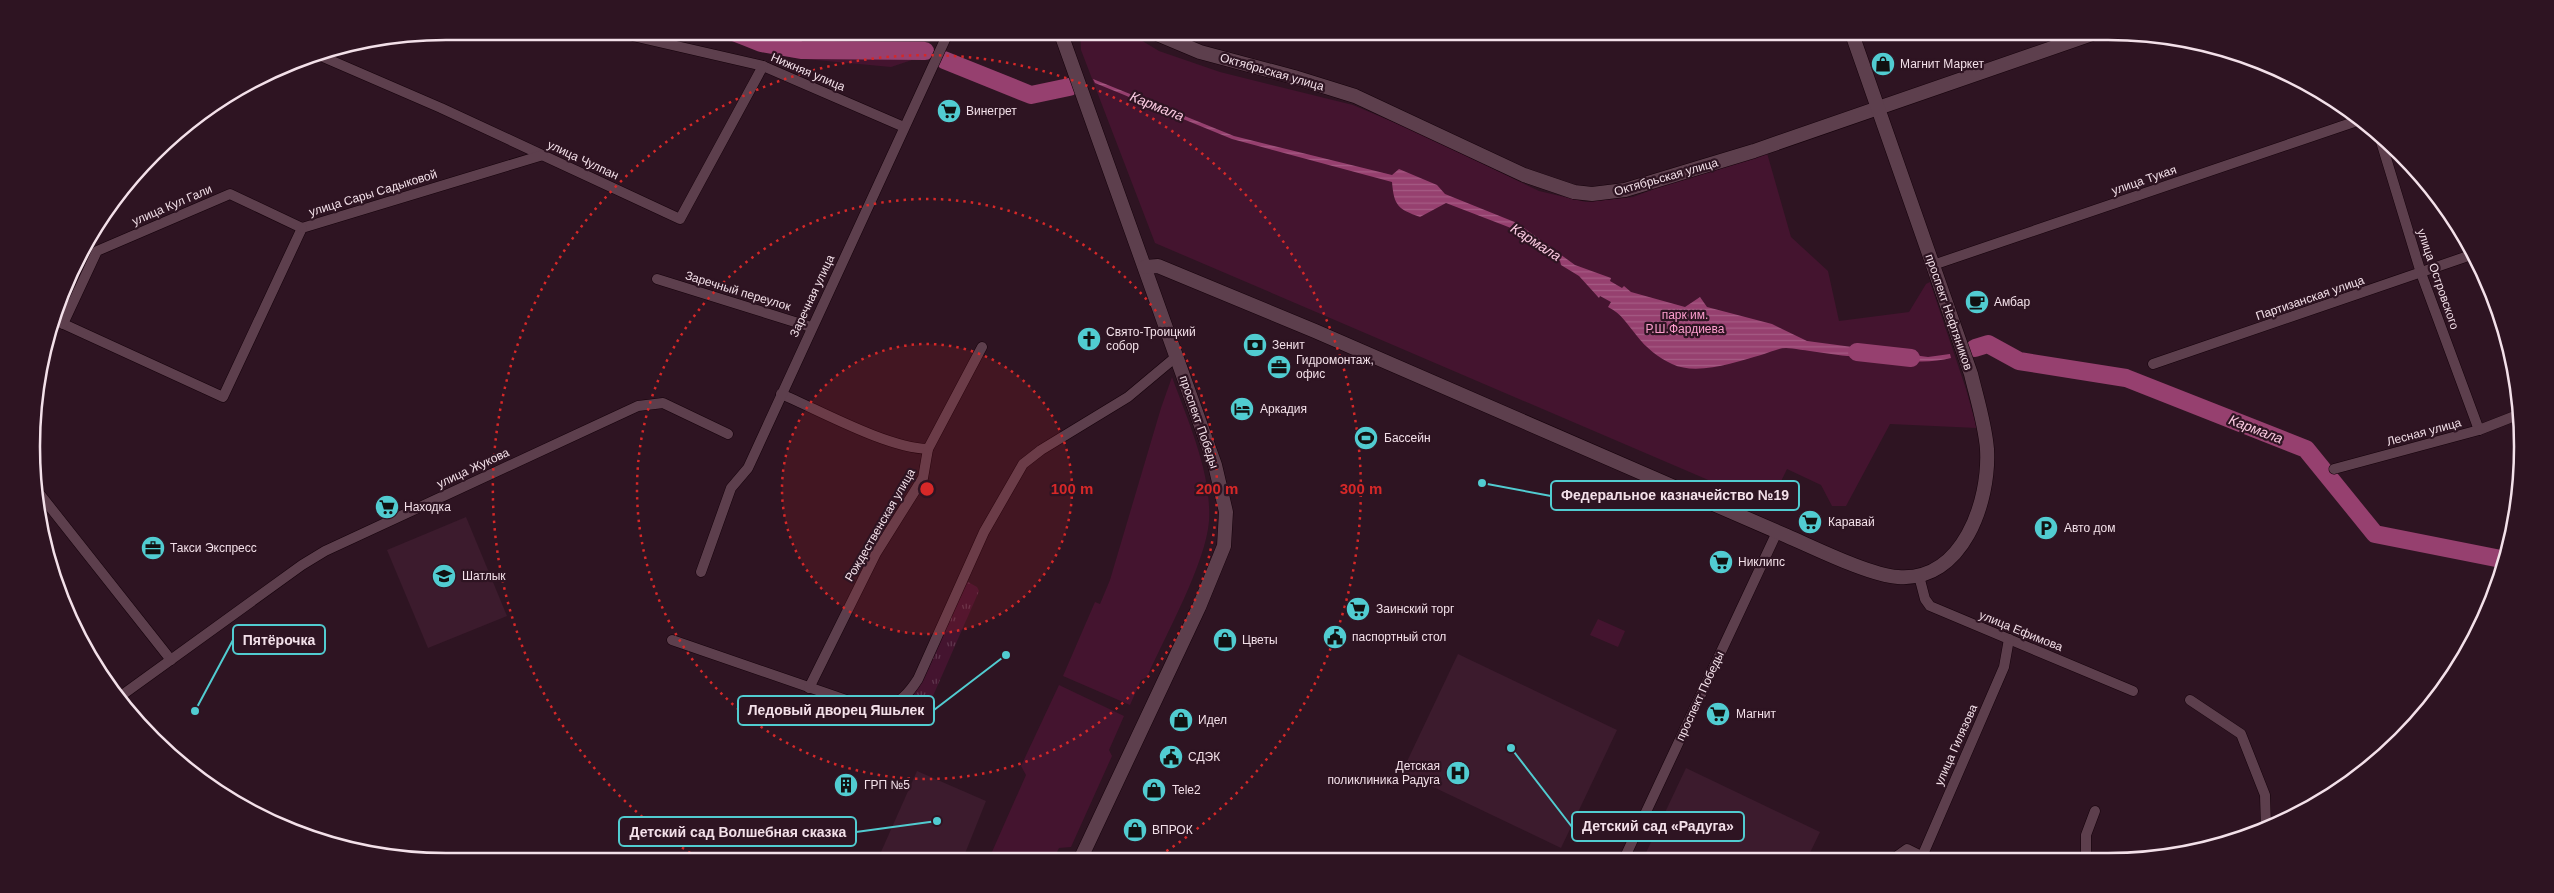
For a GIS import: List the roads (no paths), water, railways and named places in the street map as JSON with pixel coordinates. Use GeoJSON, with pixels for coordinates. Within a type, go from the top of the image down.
{"type":"FeatureCollection","features":[{"type":"Feature","properties":{"kind":"main road","name":"проспект Победы"},"geometry":{"type":"LineString","coordinates":[[1063,40],[1145,267],[1222,490],[1226,523],[1224,546],[1199,607],[1083,853]]}},
{"type":"Feature","properties":{"kind":"main road"},"geometry":{"type":"LineString","coordinates":[[1066,48],[1067,40]]}},
{"type":"Feature","properties":{"kind":"main road","name":"Октябрьская улица"},"geometry":{"type":"LineString","coordinates":[[1171,40],[1200,52],[1294,77],[1355,96],[1524,175],[1574,192],[1592,194],[1625,190],[1754,151],[2075,40]]}},
{"type":"Feature","properties":{"kind":"main road","name":"проспект Нефтяников"},"geometry":{"type":"LineString","coordinates":[[1854,40],[1971,374],[1983,421],[1987,448],[1987,470],[1979,511],[1970,531],[1949,559],[1938,568],[1919,576]]}},
{"type":"Feature","properties":{"kind":"main road"},"geometry":{"type":"LineString","coordinates":[[1145,267],[1158,266],[1315,331],[1777,532],[1882,574],[1897,577],[1919,576]]}},
{"type":"Feature","properties":{"kind":"street","name":"Нижняя улица"},"geometry":{"type":"LineString","coordinates":[[650,40],[763,66],[904,128]]}},
{"type":"Feature","properties":{"kind":"street","name":"Заречная улица"},"geometry":{"type":"LineString","coordinates":[[701,572],[731,488],[748,468],[811,327],[945,40]]}},
{"type":"Feature","properties":{"kind":"street","name":"улица Чулпан"},"geometry":{"type":"LineString","coordinates":[[326,59],[543,155],[680,219],[763,66]]}},
{"type":"Feature","properties":{"kind":"street","name":"улица Тукая"},"geometry":{"type":"LineString","coordinates":[[1933,265],[2353,122]]}},
{"type":"Feature","properties":{"kind":"street","name":"улица Островского"},"geometry":{"type":"LineString","coordinates":[[2383,147],[2421,273],[2479,430]]}},
{"type":"Feature","properties":{"kind":"street","name":"улица Сары Садыковой"},"geometry":{"type":"LineString","coordinates":[[60,322],[223,397],[302,228],[543,155]]}},
{"type":"Feature","properties":{"kind":"street","name":"улица Кул Гали"},"geometry":{"type":"LineString","coordinates":[[60,322],[97,251],[230,194],[302,228]]}},
{"type":"Feature","properties":{"kind":"street","name":"Партизанская улица"},"geometry":{"type":"LineString","coordinates":[[2153,364],[2467,257]]}},
{"type":"Feature","properties":{"kind":"street","name":"Заречный переулок"},"geometry":{"type":"LineString","coordinates":[[657,279],[811,327]]}},
{"type":"Feature","properties":{"kind":"street","name":"Рождественская улица"},"geometry":{"type":"LineString","coordinates":[[809,688],[876,553],[923,478],[928,449],[982,347]]}},
{"type":"Feature","properties":{"kind":"street"},"geometry":{"type":"LineString","coordinates":[[672,640],[849,701],[876,707],[888,707],[900,702],[918,680],[984,532],[1024,464],[1042,450],[1128,397],[1176,356]]}},
{"type":"Feature","properties":{"kind":"street"},"geometry":{"type":"LineString","coordinates":[[781,394],[884,439],[913,448],[928,449]]}},
{"type":"Feature","properties":{"kind":"street","name":"улица Жукова"},"geometry":{"type":"LineString","coordinates":[[124,694],[302,565],[325,551],[638,406],[664,403],[728,434]]}},
{"type":"Feature","properties":{"kind":"street","name":"Лесная улица"},"geometry":{"type":"LineString","coordinates":[[2334,469],[2479,430],[2513,417]]}},
{"type":"Feature","properties":{"kind":"street"},"geometry":{"type":"LineString","coordinates":[[43,499],[171,660]]}},
{"type":"Feature","properties":{"kind":"street","name":"проспект Победы"},"geometry":{"type":"LineString","coordinates":[[1627,853],[1777,532]]}},
{"type":"Feature","properties":{"kind":"street","name":"улица Ефимова"},"geometry":{"type":"LineString","coordinates":[[1919,576],[1925,599],[1930,606],[2133,691]]}},
{"type":"Feature","properties":{"kind":"street","name":"улица Гилязова"},"geometry":{"type":"LineString","coordinates":[[1923,853],[2004,667],[2009,639]]}},
{"type":"Feature","properties":{"kind":"street"},"geometry":{"type":"LineString","coordinates":[[2190,700],[2241,734],[2265,794],[2266,821]]}},
{"type":"Feature","properties":{"kind":"street"},"geometry":{"type":"LineString","coordinates":[[2086,853],[2086,836],[2095,811]]}},
{"type":"Feature","properties":{"kind":"street"},"geometry":{"type":"LineString","coordinates":[[1901,853],[1906,849],[1914,853]]}},
{"type":"Feature","properties":{"kind":"water"},"geometry":{"type":"Polygon","coordinates":[[[1093,79],[1234,136],[1392,175],[1399,169],[1437,185],[1445,194],[1517,223],[1575,265],[1611,278],[1610,281],[1622,288],[1624,286],[1631,292],[1685,307],[1700,297],[1707,307],[1772,324],[1807,341],[1928,357],[1950,354],[1951,358],[1934,361],[1916,361],[1898,359],[1883,352],[1866,357],[1786,348],[1716,367],[1693,369],[1672,364],[1653,352],[1640,340],[1621,316],[1608,307],[1611,302],[1600,296],[1599,298],[1579,276],[1511,228],[1446,203],[1420,217],[1402,209],[1396,202],[1392,182],[1232,139],[1095,83],[1093,79]]]}},
{"type":"Feature","properties":{"kind":"waterway","name":"Кармала"},"geometry":{"type":"LineString","coordinates":[[754,40],[801,50],[925,51]]}},
{"type":"Feature","properties":{"kind":"waterway","name":"Кармала"},"geometry":{"type":"LineString","coordinates":[[944,60],[1031,95],[1069,87]]}},
{"type":"Feature","properties":{"kind":"waterway","name":"Кармала"},"geometry":{"type":"LineString","coordinates":[[1975,348],[1988,344],[2019,361],[2126,378],[2306,449],[2375,534],[2498,558]]}},
{"type":"Feature","properties":{"kind":"waterway","name":"Кармала"},"geometry":{"type":"LineString","coordinates":[[1857,352],[1911,358]]}},
{"type":"Feature","properties":{"kind":"place","name":"Магнит Маркет"},"geometry":{"type":"Point","coordinates":[1883,64]}},
{"type":"Feature","properties":{"kind":"place","name":"Винегрет"},"geometry":{"type":"Point","coordinates":[949,111]}},
{"type":"Feature","properties":{"kind":"place","name":"Амбар"},"geometry":{"type":"Point","coordinates":[1977,302]}},
{"type":"Feature","properties":{"kind":"place","name":"Свято-Троицкий собор"},"geometry":{"type":"Point","coordinates":[1089,339]}},
{"type":"Feature","properties":{"kind":"place","name":"Зенит"},"geometry":{"type":"Point","coordinates":[1255,345]}},
{"type":"Feature","properties":{"kind":"place","name":"Гидромонтаж, офис"},"geometry":{"type":"Point","coordinates":[1279,367]}},
{"type":"Feature","properties":{"kind":"place","name":"Аркадия"},"geometry":{"type":"Point","coordinates":[1242,409]}},
{"type":"Feature","properties":{"kind":"place","name":"Бассейн"},"geometry":{"type":"Point","coordinates":[1366,438]}},
{"type":"Feature","properties":{"kind":"place","name":"Федеральное казначейство №19"},"geometry":{"type":"Point","coordinates":[1482,483]}},
{"type":"Feature","properties":{"kind":"place","name":"Находка"},"geometry":{"type":"Point","coordinates":[387,507]}},
{"type":"Feature","properties":{"kind":"place","name":"Каравай"},"geometry":{"type":"Point","coordinates":[1810,522]}},
{"type":"Feature","properties":{"kind":"place","name":"Авто дом"},"geometry":{"type":"Point","coordinates":[2046,528]}},
{"type":"Feature","properties":{"kind":"place","name":"Такси Экспресс"},"geometry":{"type":"Point","coordinates":[153,548]}},
{"type":"Feature","properties":{"kind":"place","name":"Никлипс"},"geometry":{"type":"Point","coordinates":[1721,562]}},
{"type":"Feature","properties":{"kind":"place","name":"Шатлык"},"geometry":{"type":"Point","coordinates":[444,576]}},
{"type":"Feature","properties":{"kind":"place","name":"Заинский торг"},"geometry":{"type":"Point","coordinates":[1358,609]}},
{"type":"Feature","properties":{"kind":"place","name":"паспортный стол"},"geometry":{"type":"Point","coordinates":[1335,637]}},
{"type":"Feature","properties":{"kind":"place","name":"Цветы"},"geometry":{"type":"Point","coordinates":[1225,640]}},
{"type":"Feature","properties":{"kind":"place","name":"Ледовый дворец Яшьлек"},"geometry":{"type":"Point","coordinates":[1006,655]}},
{"type":"Feature","properties":{"kind":"place","name":"Пятёрочка"},"geometry":{"type":"Point","coordinates":[195,711]}},
{"type":"Feature","properties":{"kind":"place","name":"Магнит"},"geometry":{"type":"Point","coordinates":[1718,714]}},
{"type":"Feature","properties":{"kind":"place","name":"Идел"},"geometry":{"type":"Point","coordinates":[1181,720]}},
{"type":"Feature","properties":{"kind":"place","name":"Детский сад «Радуга»"},"geometry":{"type":"Point","coordinates":[1511,748]}},
{"type":"Feature","properties":{"kind":"place","name":"СДЭК"},"geometry":{"type":"Point","coordinates":[1171,757]}},
{"type":"Feature","properties":{"kind":"place","name":"Детская поликлиника Радуга"},"geometry":{"type":"Point","coordinates":[1458,773]}},
{"type":"Feature","properties":{"kind":"place","name":"ГРП №5"},"geometry":{"type":"Point","coordinates":[846,785]}},
{"type":"Feature","properties":{"kind":"place","name":"Tele2"},"geometry":{"type":"Point","coordinates":[1154,790]}},
{"type":"Feature","properties":{"kind":"place","name":"Детский сад Волшебная сказка"},"geometry":{"type":"Point","coordinates":[937,821]}},
{"type":"Feature","properties":{"kind":"place","name":"ВПРОК"},"geometry":{"type":"Point","coordinates":[1135,830]}},
{"type":"Feature","properties":{"kind":"park label","name":"парк им. Р.Ш.Фардиева"},"geometry":{"type":"Point","coordinates":[1685,322]}}]}
